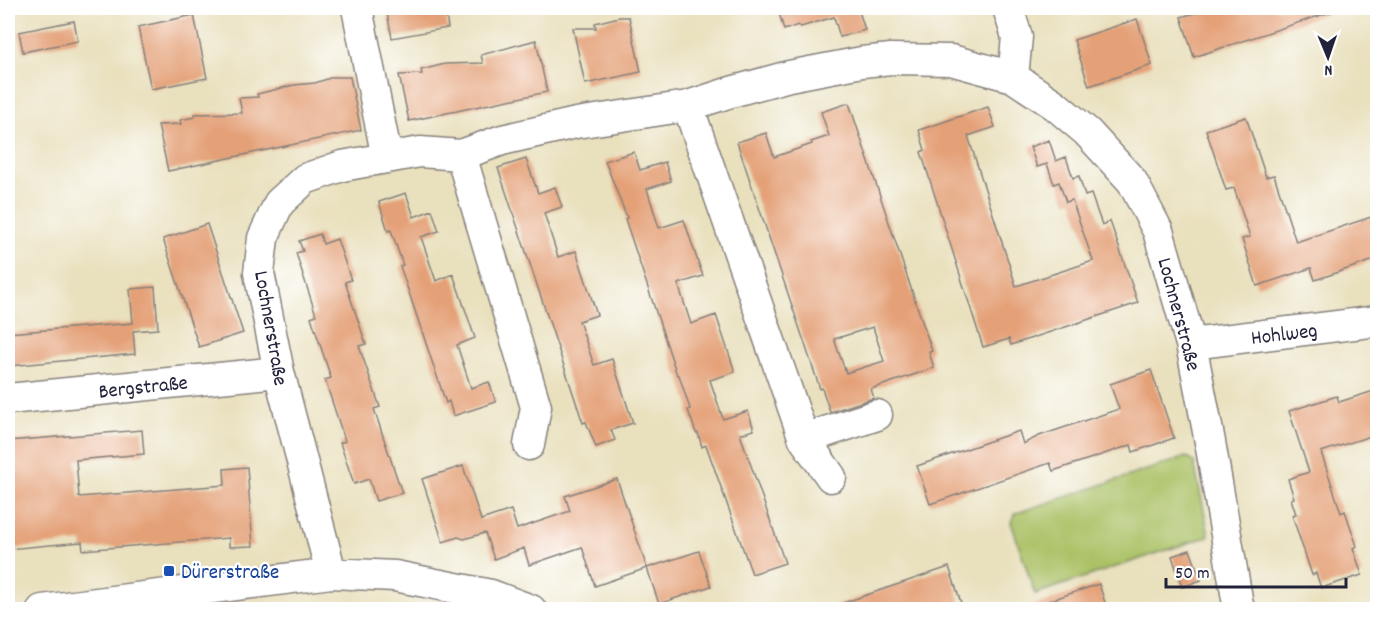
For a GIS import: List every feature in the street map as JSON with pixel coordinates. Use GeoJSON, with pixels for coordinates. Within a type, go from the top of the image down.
{"type":"FeatureCollection","features":[{"type":"Feature","properties":{"kind":"street"},"geometry":{"type":"LineString","coordinates":[[357,8],[387,158]]}},
{"type":"Feature","properties":{"kind":"street"},"geometry":{"type":"LineString","coordinates":[[1008,8],[1017,37],[1013,77]]}},
{"type":"Feature","properties":{"kind":"street","name":"Lochnerstraße"},"geometry":{"type":"LineString","coordinates":[[331,573],[279,372],[259,273],[263,238],[279,203],[305,179],[342,166],[420,152],[461,155],[502,140],[554,128],[688,106],[789,76],[862,62],[891,59],[951,60],[1013,77],[1055,105],[1079,125],[1132,181],[1158,231],[1191,344],[1239,609]]}},
{"type":"Feature","properties":{"kind":"street"},"geometry":{"type":"LineString","coordinates":[[688,106],[804,439],[831,477]]}},
{"type":"Feature","properties":{"kind":"street"},"geometry":{"type":"LineString","coordinates":[[461,155],[536,407],[529,444]]}},
{"type":"Feature","properties":{"kind":"street","name":"Hohlweg"},"geometry":{"type":"LineString","coordinates":[[1191,344],[1377,321]]}},
{"type":"Feature","properties":{"kind":"street","name":"Bergstraße"},"geometry":{"type":"LineString","coordinates":[[8,399],[279,372]]}},
{"type":"Feature","properties":{"kind":"street"},"geometry":{"type":"LineString","coordinates":[[804,439],[877,415]]}},
{"type":"Feature","properties":{"kind":"street"},"geometry":{"type":"LineString","coordinates":[[42,609],[331,573],[395,576],[491,595],[531,609]]}},
{"type":"Feature","properties":{"kind":"green space"},"geometry":{"type":"Polygon","coordinates":[[[1186,457],[1194,462],[1209,536],[1035,594],[1011,522],[1016,513],[1186,457]]]}},
{"type":"Feature","properties":{"kind":"building"},"geometry":{"type":"Polygon","coordinates":[[[386,8],[445,8],[448,28],[392,38],[386,8]]]}},
{"type":"Feature","properties":{"kind":"building"},"geometry":{"type":"Polygon","coordinates":[[[772,8],[858,8],[865,30],[840,37],[834,17],[784,30],[779,13],[772,8]]]}},
{"type":"Feature","properties":{"kind":"building"},"geometry":{"type":"Polygon","coordinates":[[[1211,8],[1334,8],[1334,11],[1194,57],[1181,17],[1211,8]]]}},
{"type":"Feature","properties":{"kind":"building"},"geometry":{"type":"Polygon","coordinates":[[[194,15],[207,78],[151,89],[138,27],[194,15]]]}},
{"type":"Feature","properties":{"kind":"building"},"geometry":{"type":"Polygon","coordinates":[[[629,17],[641,72],[585,84],[573,28],[596,28],[595,23],[629,17]]]}},
{"type":"Feature","properties":{"kind":"building"},"geometry":{"type":"Polygon","coordinates":[[[1137,19],[1152,65],[1089,86],[1074,40],[1137,19]]]}},
{"type":"Feature","properties":{"kind":"building"},"geometry":{"type":"Polygon","coordinates":[[[74,21],[78,41],[23,52],[19,32],[74,21]]]}},
{"type":"Feature","properties":{"kind":"building"},"geometry":{"type":"Polygon","coordinates":[[[536,40],[547,92],[409,121],[399,75],[422,74],[421,70],[445,64],[483,63],[481,55],[536,40]]]}},
{"type":"Feature","properties":{"kind":"building"},"geometry":{"type":"Polygon","coordinates":[[[333,77],[350,77],[361,130],[168,171],[158,125],[181,124],[180,120],[195,117],[194,114],[242,113],[239,98],[258,97],[257,94],[294,85],[315,83],[333,77]]]}},
{"type":"Feature","properties":{"kind":"building"},"geometry":{"type":"Polygon","coordinates":[[[849,103],[932,351],[929,352],[934,368],[871,389],[874,398],[830,412],[822,388],[820,389],[737,142],[766,133],[774,157],[812,144],[811,142],[829,136],[821,112],[849,103]],[[873,327],[834,339],[846,373],[884,361],[873,327]]]}},
{"type":"Feature","properties":{"kind":"building"},"geometry":{"type":"Polygon","coordinates":[[[988,107],[995,127],[968,136],[1016,286],[1093,261],[1072,200],[1066,202],[1059,182],[1054,184],[1047,164],[1037,167],[1030,147],[1049,140],[1056,161],[1066,157],[1073,178],[1079,176],[1085,196],[1091,194],[1102,225],[1110,221],[1138,303],[1011,345],[1009,339],[983,347],[921,152],[925,150],[919,130],[988,107]]]}},
{"type":"Feature","properties":{"kind":"building"},"geometry":{"type":"Polygon","coordinates":[[[1246,117],[1266,177],[1274,175],[1296,242],[1377,215],[1377,259],[1315,280],[1311,268],[1257,286],[1242,239],[1250,237],[1234,188],[1226,190],[1206,130],[1246,117]]]}},
{"type":"Feature","properties":{"kind":"building"},"geometry":{"type":"Polygon","coordinates":[[[634,152],[640,170],[665,162],[671,181],[647,189],[659,228],[684,220],[703,276],[678,284],[691,324],[716,315],[735,372],[710,380],[723,419],[748,411],[754,430],[740,434],[785,563],[752,574],[706,445],[702,447],[698,433],[696,433],[679,375],[677,375],[625,219],[627,218],[605,161],[634,152]]]}},
{"type":"Feature","properties":{"kind":"building"},"geometry":{"type":"Polygon","coordinates":[[[526,159],[538,193],[555,187],[562,207],[544,213],[558,257],[576,251],[597,315],[579,321],[594,365],[612,359],[633,423],[611,430],[615,440],[596,447],[586,422],[583,423],[498,168],[526,159]]]}},
{"type":"Feature","properties":{"kind":"building"},"geometry":{"type":"Polygon","coordinates":[[[406,193],[414,217],[432,210],[439,231],[421,237],[436,281],[453,274],[475,338],[457,345],[471,388],[489,382],[496,402],[453,416],[449,401],[446,403],[400,266],[403,265],[391,230],[388,231],[379,202],[406,193]]]}},
{"type":"Feature","properties":{"kind":"building"},"geometry":{"type":"Polygon","coordinates":[[[207,224],[243,333],[199,347],[163,239],[207,224]]]}},
{"type":"Feature","properties":{"kind":"building"},"geometry":{"type":"Polygon","coordinates":[[[320,234],[323,244],[337,239],[351,280],[345,282],[366,344],[359,346],[380,407],[374,409],[402,493],[376,501],[369,479],[354,484],[340,443],[345,441],[325,380],[331,378],[311,317],[316,315],[296,253],[303,251],[299,241],[320,234]]]}},
{"type":"Feature","properties":{"kind":"building"},"geometry":{"type":"Polygon","coordinates":[[[155,287],[158,329],[133,331],[135,354],[9,366],[8,333],[133,323],[130,289],[155,287]]]}},
{"type":"Feature","properties":{"kind":"building"},"geometry":{"type":"Polygon","coordinates":[[[1151,370],[1174,438],[1133,452],[1131,445],[1053,471],[1050,463],[930,504],[917,466],[1019,431],[1023,444],[1039,436],[1119,409],[1110,384],[1151,370]]]}},
{"type":"Feature","properties":{"kind":"building"},"geometry":{"type":"Polygon","coordinates":[[[1377,390],[1377,434],[1321,452],[1341,513],[1345,511],[1357,546],[1353,548],[1362,575],[1321,588],[1316,573],[1312,575],[1292,515],[1296,514],[1288,479],[1309,472],[1289,411],[1337,396],[1339,402],[1377,390]]]}},
{"type":"Feature","properties":{"kind":"building"},"geometry":{"type":"Polygon","coordinates":[[[142,430],[144,454],[76,460],[79,497],[225,485],[224,469],[247,467],[253,546],[229,547],[229,538],[83,550],[82,542],[8,549],[8,441],[142,430]]]}},
{"type":"Feature","properties":{"kind":"building"},"geometry":{"type":"Polygon","coordinates":[[[463,466],[481,520],[511,510],[517,529],[570,511],[565,496],[617,479],[647,568],[595,586],[582,547],[529,565],[524,548],[494,559],[485,533],[443,542],[422,479],[463,466]]]}},
{"type":"Feature","properties":{"kind":"building"},"geometry":{"type":"Polygon","coordinates":[[[1190,550],[1201,580],[1182,587],[1172,556],[1190,550]]]}},
{"type":"Feature","properties":{"kind":"building"},"geometry":{"type":"Polygon","coordinates":[[[699,551],[711,586],[659,604],[647,568],[699,551]]]}},
{"type":"Feature","properties":{"kind":"building"},"geometry":{"type":"Polygon","coordinates":[[[949,567],[963,609],[834,609],[834,606],[949,567]]]}},
{"type":"Feature","properties":{"kind":"building"},"geometry":{"type":"Polygon","coordinates":[[[1099,584],[1107,609],[1033,609],[1033,606],[1099,584]]]}},
{"type":"Feature","properties":{"kind":"place","name":"Dürerstraße"},"geometry":{"type":"Point","coordinates":[169,571]}}]}
